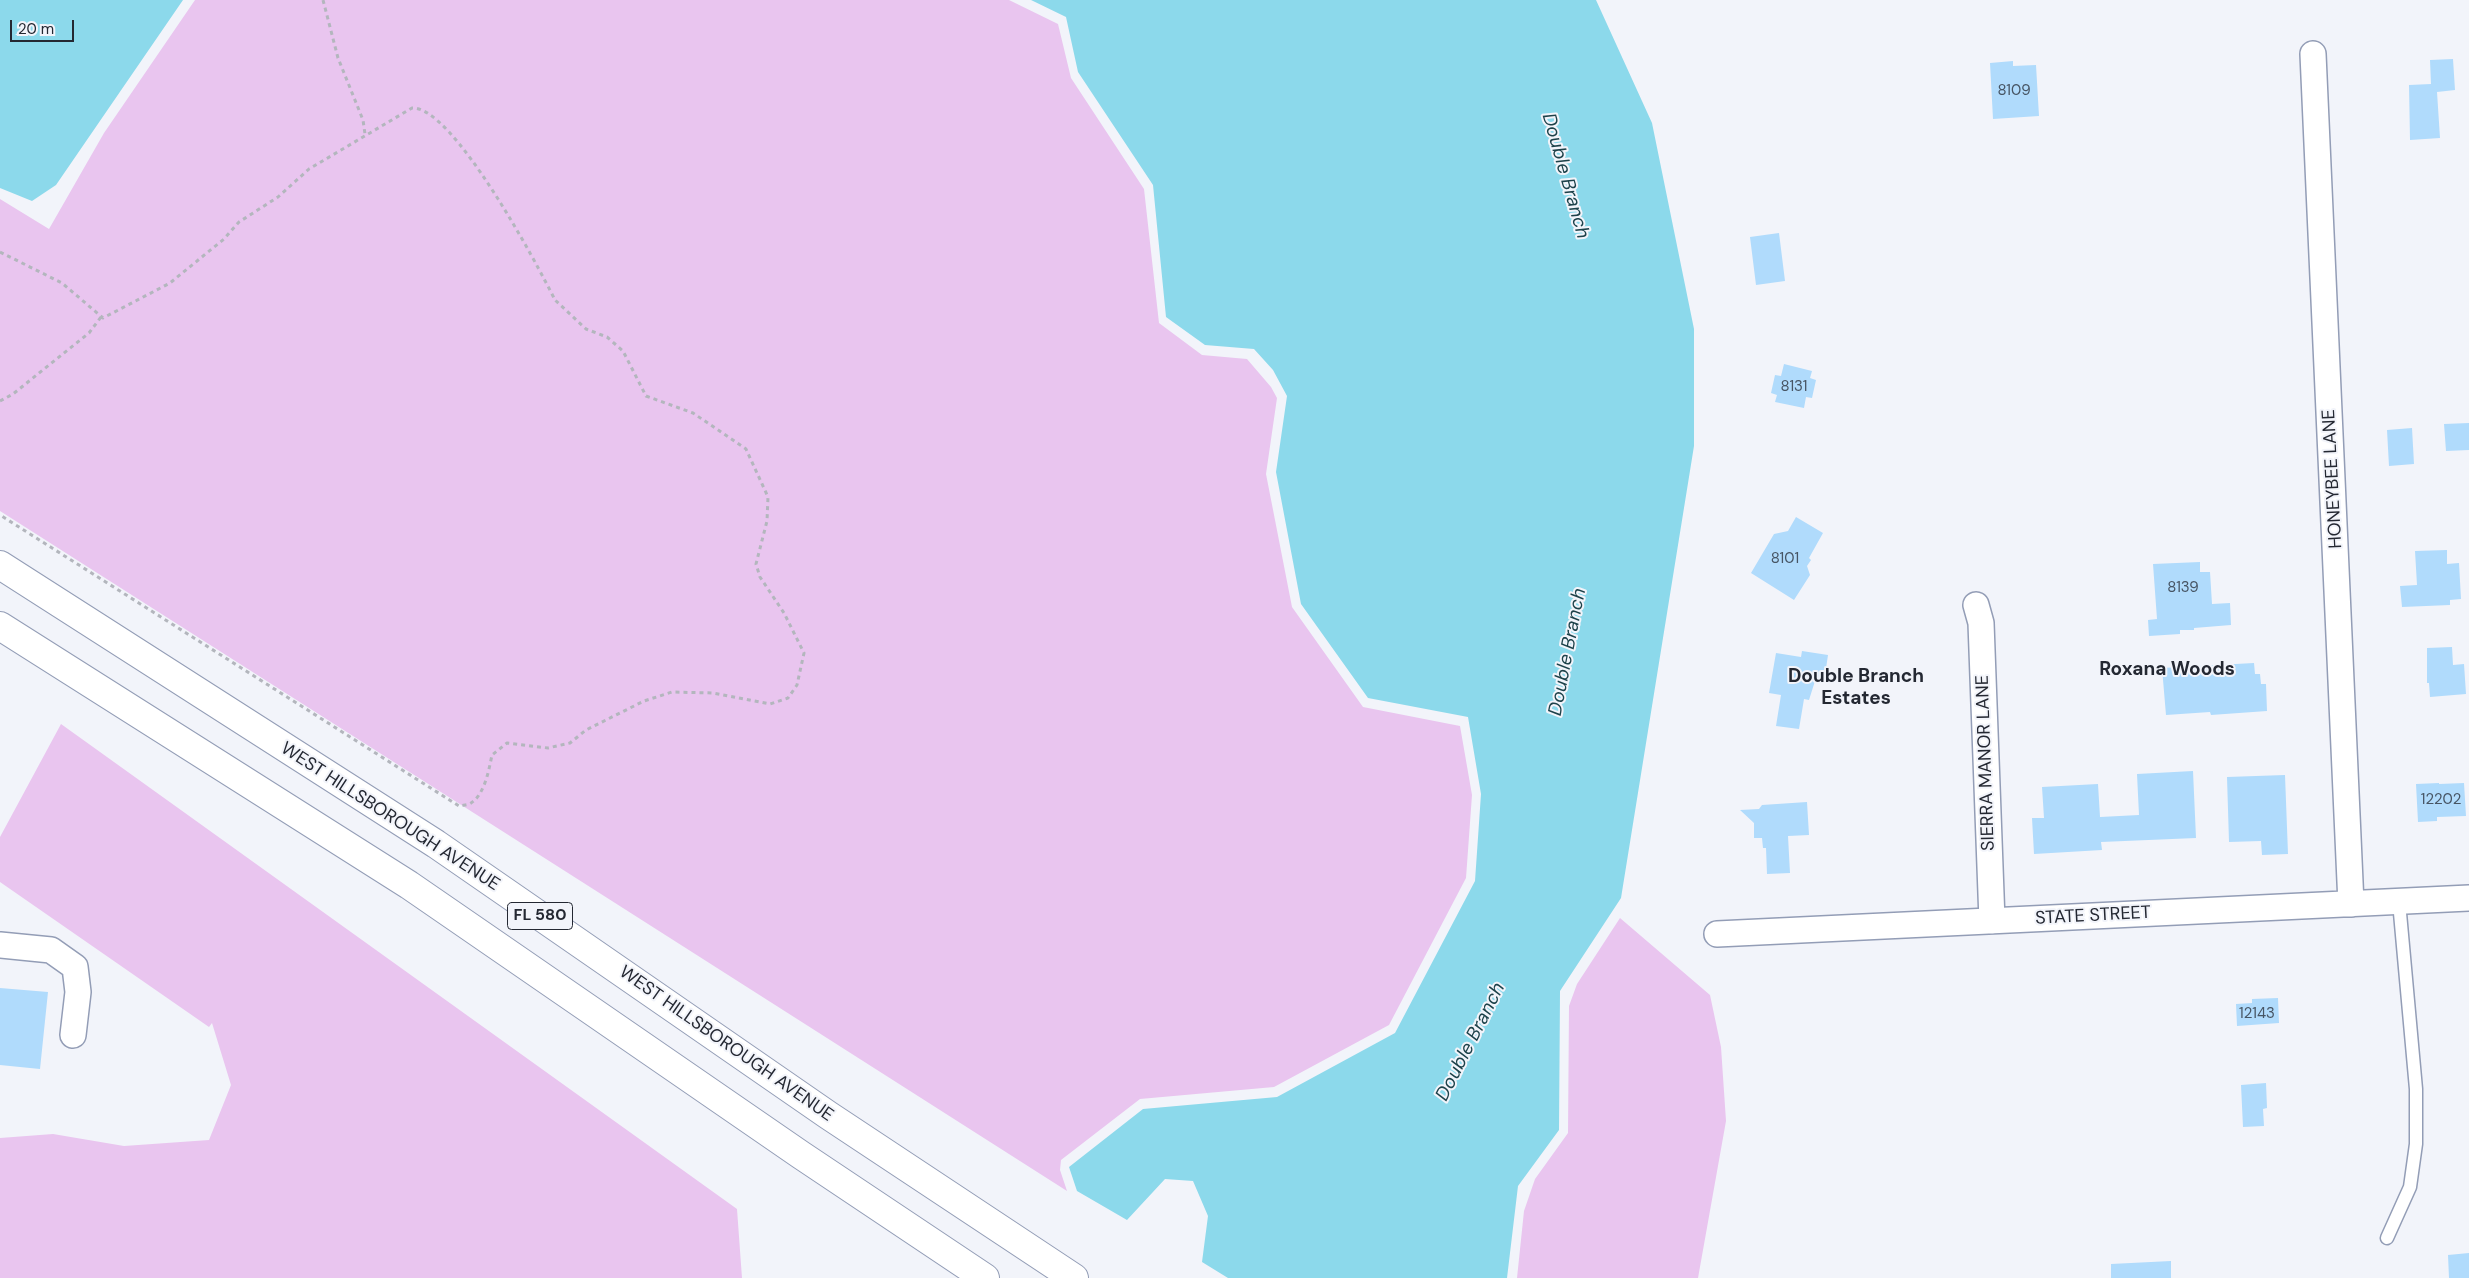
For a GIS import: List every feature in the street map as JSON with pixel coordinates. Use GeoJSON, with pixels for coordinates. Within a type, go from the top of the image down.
{"type":"FeatureCollection","features":[{"type":"Feature","properties":{"kind":"main road","name":"WEST HILLSBOROUGH AVENUE"},"geometry":{"type":"LineString","coordinates":[[0,565],[436,844],[828,1115],[1074,1278]]}},
{"type":"Feature","properties":{"kind":"main road","name":"FL 580"},"geometry":{"type":"LineString","coordinates":[[0,626],[409,885],[801,1155],[985,1278]]}},
{"type":"Feature","properties":{"kind":"street","name":"HONEYBEE LANE"},"geometry":{"type":"LineString","coordinates":[[2313,54],[2352,904]]}},
{"type":"Feature","properties":{"kind":"street","name":"SIERRA MANOR LANE"},"geometry":{"type":"LineString","coordinates":[[1976,605],[1981,623],[1992,921]]}},
{"type":"Feature","properties":{"kind":"street","name":"STATE STREET"},"geometry":{"type":"LineString","coordinates":[[1717,934],[2469,898]]}},
{"type":"Feature","properties":{"kind":"street"},"geometry":{"type":"LineString","coordinates":[[0,945],[51,950],[75,967],[78,992],[73,1035]]}},
{"type":"Feature","properties":{"kind":"lane"},"geometry":{"type":"LineString","coordinates":[[2387,1238],[2410,1187],[2416,1144],[2416,1089],[2399,902]]}},
{"type":"Feature","properties":{"kind":"path"},"geometry":{"type":"LineString","coordinates":[[323,0],[338,58],[363,120],[365,134]]}},
{"type":"Feature","properties":{"kind":"path"},"geometry":{"type":"LineString","coordinates":[[0,401],[13,394],[90,333],[101,317],[126,307],[170,283],[224,239],[239,222],[278,197],[309,169],[365,134],[412,108],[419,108],[446,128],[466,153],[515,224],[555,300],[586,329],[607,337],[623,351],[646,396],[693,413],[746,449],[768,497],[767,521],[756,564],[760,577],[784,613],[804,653],[797,685],[788,698],[770,704],[713,693],[672,692],[644,701],[586,730],[570,743],[548,748],[507,743],[492,755],[488,776],[472,803],[460,806],[0,515]]}},
{"type":"Feature","properties":{"kind":"path"},"geometry":{"type":"LineString","coordinates":[[0,252],[62,284],[101,317]]}},
{"type":"Feature","properties":{"kind":"shaded area"},"geometry":{"type":"Polygon","coordinates":[[[195,0],[1009,0],[1058,24],[1071,78],[1144,189],[1159,323],[1202,355],[1247,359],[1271,387],[1277,398],[1266,474],[1292,607],[1363,707],[1460,726],[1472,795],[1466,878],[1389,1025],[1274,1087],[1140,1099],[1061,1160],[1060,1170],[1067,1191],[0,511],[0,199],[49,229],[104,133],[195,0]]]}},
{"type":"Feature","properties":{"kind":"shaded area"},"geometry":{"type":"Polygon","coordinates":[[[61,724],[737,1209],[742,1278],[0,1278],[0,1138],[53,1134],[124,1146],[209,1140],[231,1085],[212,1023],[209,1027],[0,882],[0,837],[61,724]]]}},
{"type":"Feature","properties":{"kind":"shaded area"},"geometry":{"type":"Polygon","coordinates":[[[1620,918],[1710,995],[1721,1047],[1726,1121],[1698,1278],[1517,1278],[1524,1211],[1535,1179],[1568,1133],[1569,1006],[1577,984],[1620,918]]]}},
{"type":"Feature","properties":{"kind":"water"},"geometry":{"type":"Polygon","coordinates":[[[0,0],[183,0],[56,185],[32,201],[0,188],[0,0]]]}},
{"type":"Feature","properties":{"kind":"water","name":"Double Branch"},"geometry":{"type":"Polygon","coordinates":[[[1031,0],[1596,0],[1652,123],[1694,329],[1694,446],[1621,898],[1560,991],[1559,1130],[1518,1186],[1507,1278],[1228,1278],[1202,1262],[1208,1216],[1193,1181],[1165,1179],[1127,1220],[1077,1191],[1069,1167],[1143,1109],[1277,1097],[1395,1033],[1475,881],[1481,794],[1468,717],[1368,698],[1301,604],[1276,472],[1287,396],[1273,370],[1254,349],[1205,345],[1166,317],[1153,185],[1078,72],[1066,17],[1031,0]]]}},
{"type":"Feature","properties":{"kind":"building"},"geometry":{"type":"Polygon","coordinates":[[[2453,59],[2455,90],[2437,92],[2440,138],[2410,140],[2409,85],[2431,84],[2430,60],[2453,59]]]}},
{"type":"Feature","properties":{"kind":"building"},"geometry":{"type":"Polygon","coordinates":[[[2013,61],[2013,66],[2036,65],[2039,116],[1993,119],[1990,63],[2013,61]]]}},
{"type":"Feature","properties":{"kind":"building"},"geometry":{"type":"Polygon","coordinates":[[[1779,233],[1785,281],[1756,285],[1750,237],[1779,233]]]}},
{"type":"Feature","properties":{"kind":"building"},"geometry":{"type":"Polygon","coordinates":[[[1784,364],[1812,371],[1810,378],[1816,380],[1812,398],[1806,397],[1804,408],[1775,402],[1777,395],[1771,393],[1775,375],[1781,376],[1784,364]]]}},
{"type":"Feature","properties":{"kind":"building"},"geometry":{"type":"Polygon","coordinates":[[[2469,423],[2469,450],[2446,451],[2444,424],[2469,423]]]}},
{"type":"Feature","properties":{"kind":"building"},"geometry":{"type":"Polygon","coordinates":[[[2412,428],[2414,464],[2389,466],[2387,430],[2412,428]]]}},
{"type":"Feature","properties":{"kind":"building"},"geometry":{"type":"Polygon","coordinates":[[[1796,517],[1823,533],[1809,558],[1811,560],[1807,566],[1810,575],[1794,600],[1751,573],[1774,534],[1788,531],[1796,517]]]}},
{"type":"Feature","properties":{"kind":"building"},"geometry":{"type":"Polygon","coordinates":[[[2447,550],[2447,564],[2459,563],[2461,599],[2450,600],[2450,605],[2402,607],[2400,586],[2417,585],[2415,551],[2447,550]]]}},
{"type":"Feature","properties":{"kind":"building"},"geometry":{"type":"Polygon","coordinates":[[[2200,562],[2200,572],[2210,572],[2212,604],[2230,603],[2231,625],[2180,630],[2180,634],[2149,636],[2148,620],[2157,619],[2153,564],[2200,562]]]}},
{"type":"Feature","properties":{"kind":"building"},"geometry":{"type":"Polygon","coordinates":[[[2452,647],[2453,665],[2464,664],[2466,694],[2430,697],[2429,683],[2427,683],[2427,648],[2452,647]]]}},
{"type":"Feature","properties":{"kind":"building"},"geometry":{"type":"Polygon","coordinates":[[[1802,651],[1828,655],[1824,682],[1815,681],[1809,700],[1804,699],[1799,729],[1776,726],[1781,695],[1769,693],[1776,653],[1801,657],[1802,651]]]}},
{"type":"Feature","properties":{"kind":"building"},"geometry":{"type":"Polygon","coordinates":[[[2254,663],[2255,674],[2260,674],[2261,684],[2266,684],[2267,711],[2211,715],[2210,712],[2166,715],[2162,668],[2254,663]]]}},
{"type":"Feature","properties":{"kind":"building"},"geometry":{"type":"Polygon","coordinates":[[[2193,771],[2196,838],[2101,842],[2102,850],[2034,854],[2032,818],[2044,818],[2042,787],[2098,784],[2100,817],[2139,815],[2137,774],[2193,771]]]}},
{"type":"Feature","properties":{"kind":"building"},"geometry":{"type":"Polygon","coordinates":[[[2285,775],[2288,854],[2262,855],[2261,841],[2229,842],[2227,777],[2285,775]]]}},
{"type":"Feature","properties":{"kind":"building"},"geometry":{"type":"Polygon","coordinates":[[[2464,783],[2466,816],[2437,817],[2437,821],[2418,822],[2416,784],[2464,783]]]}},
{"type":"Feature","properties":{"kind":"building"},"geometry":{"type":"Polygon","coordinates":[[[1807,802],[1809,835],[1788,836],[1790,873],[1767,874],[1766,848],[1763,848],[1762,838],[1754,838],[1754,823],[1740,810],[1759,809],[1762,805],[1807,802]]]}},
{"type":"Feature","properties":{"kind":"building"},"geometry":{"type":"Polygon","coordinates":[[[0,988],[48,992],[40,1069],[0,1065],[0,988]]]}},
{"type":"Feature","properties":{"kind":"building"},"geometry":{"type":"Polygon","coordinates":[[[2278,998],[2279,1023],[2237,1026],[2236,1004],[2252,1003],[2252,999],[2278,998]]]}},
{"type":"Feature","properties":{"kind":"building"},"geometry":{"type":"Polygon","coordinates":[[[2266,1083],[2267,1108],[2263,1109],[2264,1126],[2243,1127],[2241,1085],[2266,1083]]]}},
{"type":"Feature","properties":{"kind":"building"},"geometry":{"type":"Polygon","coordinates":[[[2469,1253],[2469,1278],[2449,1278],[2448,1255],[2469,1253]]]}},
{"type":"Feature","properties":{"kind":"building"},"geometry":{"type":"Polygon","coordinates":[[[2171,1261],[2171,1278],[2111,1278],[2111,1264],[2171,1261]]]}},
{"type":"Feature","properties":{"kind":"district","name":"Roxana Woods"},"geometry":{"type":"Point","coordinates":[2167,670]}},
{"type":"Feature","properties":{"kind":"district","name":"Double Branch Estates"},"geometry":{"type":"Point","coordinates":[1856,688]}}]}
